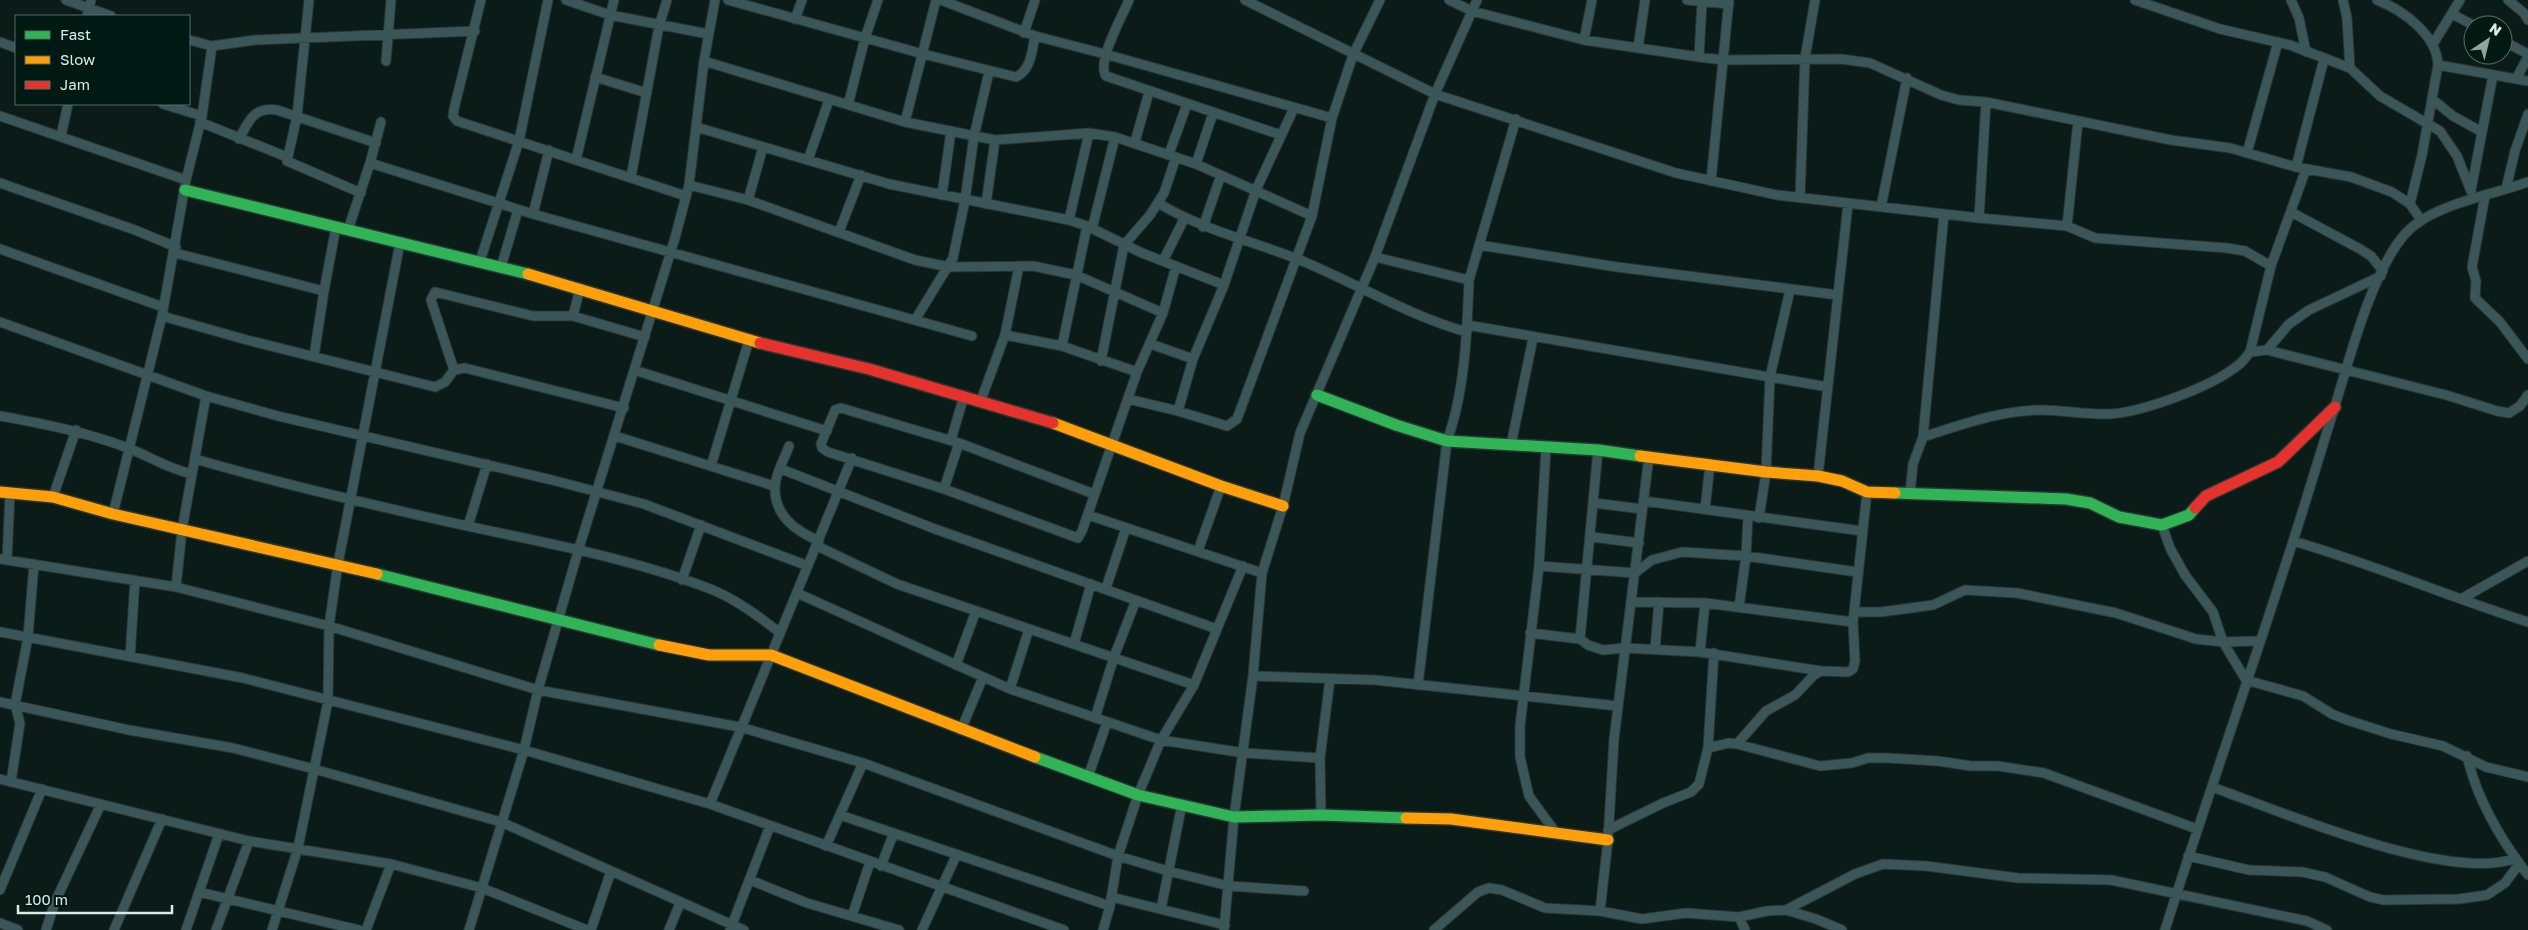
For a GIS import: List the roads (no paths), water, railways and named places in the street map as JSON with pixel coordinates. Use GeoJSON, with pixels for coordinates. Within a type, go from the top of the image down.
{"type":"FeatureCollection","features":[{"type":"Feature","properties":{"kind":"street"},"geometry":{"type":"LineString","coordinates":[[66,0],[108,15]]}},
{"type":"Feature","properties":{"kind":"street"},"geometry":{"type":"LineString","coordinates":[[309,0],[297,116],[287,157],[291,165],[361,193]]}},
{"type":"Feature","properties":{"kind":"street"},"geometry":{"type":"LineString","coordinates":[[386,61],[391,0]]}},
{"type":"Feature","properties":{"kind":"street"},"geometry":{"type":"LineString","coordinates":[[481,0],[454,116],[465,125],[550,150],[686,196]]}},
{"type":"Feature","properties":{"kind":"street"},"geometry":{"type":"LineString","coordinates":[[480,261],[518,141],[548,0]]}},
{"type":"Feature","properties":{"kind":"street"},"geometry":{"type":"LineString","coordinates":[[566,0],[610,15],[708,34]]}},
{"type":"Feature","properties":{"kind":"street"},"geometry":{"type":"LineString","coordinates":[[576,160],[614,0]]}},
{"type":"Feature","properties":{"kind":"street"},"geometry":{"type":"LineString","coordinates":[[631,177],[659,26],[666,0]]}},
{"type":"Feature","properties":{"kind":"street"},"geometry":{"type":"LineString","coordinates":[[469,930],[524,750],[538,690],[579,548],[672,251],[689,185],[704,61],[715,0]]}},
{"type":"Feature","properties":{"kind":"street"},"geometry":{"type":"LineString","coordinates":[[728,0],[754,3],[795,19],[989,72],[1016,77],[1024,73],[1028,68],[1036,36]]}},
{"type":"Feature","properties":{"kind":"street"},"geometry":{"type":"LineString","coordinates":[[795,19],[802,0]]}},
{"type":"Feature","properties":{"kind":"street"},"geometry":{"type":"LineString","coordinates":[[848,104],[865,38],[878,0]]}},
{"type":"Feature","properties":{"kind":"street"},"geometry":{"type":"LineString","coordinates":[[905,122],[912,87],[923,54],[936,0]]}},
{"type":"Feature","properties":{"kind":"street"},"geometry":{"type":"LineString","coordinates":[[941,0],[1024,33],[1332,118]]}},
{"type":"Feature","properties":{"kind":"street"},"geometry":{"type":"LineString","coordinates":[[1024,33],[1035,0]]}},
{"type":"Feature","properties":{"kind":"street"},"geometry":{"type":"LineString","coordinates":[[1130,0],[1105,54],[1102,69],[1106,76],[1281,135]]}},
{"type":"Feature","properties":{"kind":"street"},"geometry":{"type":"LineString","coordinates":[[1245,0],[1435,94],[1676,173],[1800,198],[2067,226],[2094,238],[2227,248],[2245,252],[2271,266]]}},
{"type":"Feature","properties":{"kind":"street"},"geometry":{"type":"LineString","coordinates":[[1128,399],[1178,411],[1227,426],[1237,419],[1312,216],[1332,118],[1353,54],[1380,0]]}},
{"type":"Feature","properties":{"kind":"street"},"geometry":{"type":"LineString","coordinates":[[1449,0],[1472,11],[1584,40],[1722,60],[1805,58],[1841,59],[1870,63],[1907,78],[1941,95],[1959,100],[1986,102],[2170,140],[2230,148],[2296,167],[2351,177],[2392,192],[2410,204],[2421,220]]}},
{"type":"Feature","properties":{"kind":"street"},"geometry":{"type":"LineString","coordinates":[[840,815],[956,856],[1111,902],[1161,910],[1225,928],[1234,817],[1254,676],[1262,573],[1283,506],[1300,432],[1375,257],[1435,94],[1477,0]]}},
{"type":"Feature","properties":{"kind":"street"},"geometry":{"type":"LineString","coordinates":[[1584,40],[1592,0]]}},
{"type":"Feature","properties":{"kind":"street"},"geometry":{"type":"LineString","coordinates":[[1638,48],[1646,0]]}},
{"type":"Feature","properties":{"kind":"street"},"geometry":{"type":"LineString","coordinates":[[1687,0],[1729,2],[1711,181]]}},
{"type":"Feature","properties":{"kind":"street"},"geometry":{"type":"LineString","coordinates":[[1800,198],[1805,58],[1815,0]]}},
{"type":"Feature","properties":{"kind":"street"},"geometry":{"type":"LineString","coordinates":[[2135,0],[2220,29],[2278,42],[2350,68],[2380,96],[2400,109],[2428,122],[2440,131],[2456,156],[2471,191]]}},
{"type":"Feature","properties":{"kind":"street"},"geometry":{"type":"LineString","coordinates":[[2291,0],[2299,18],[2306,52]]}},
{"type":"Feature","properties":{"kind":"street"},"geometry":{"type":"LineString","coordinates":[[2343,0],[2347,18],[2350,68]]}},
{"type":"Feature","properties":{"kind":"street"},"geometry":{"type":"LineString","coordinates":[[2377,0],[2400,11],[2433,44],[2437,53],[2438,65],[2428,122],[2410,204]]}},
{"type":"Feature","properties":{"kind":"street"},"geometry":{"type":"LineString","coordinates":[[2433,44],[2460,0]]}},
{"type":"Feature","properties":{"kind":"street"},"geometry":{"type":"LineString","coordinates":[[2508,0],[2524,13],[2528,20]]}},
{"type":"Feature","properties":{"kind":"street"},"geometry":{"type":"LineString","coordinates":[[1699,57],[1702,2]]}},
{"type":"Feature","properties":{"kind":"street"},"geometry":{"type":"LineString","coordinates":[[2452,14],[2463,20]]}},
{"type":"Feature","properties":{"kind":"street"},"geometry":{"type":"LineString","coordinates":[[190,40],[212,46],[255,40],[305,40],[475,31]]}},
{"type":"Feature","properties":{"kind":"street"},"geometry":{"type":"LineString","coordinates":[[0,42],[15,48]]}},
{"type":"Feature","properties":{"kind":"street"},"geometry":{"type":"LineString","coordinates":[[2247,153],[2278,42]]}},
{"type":"Feature","properties":{"kind":"street"},"geometry":{"type":"LineString","coordinates":[[113,514],[163,311],[186,185],[201,119],[212,46]]}},
{"type":"Feature","properties":{"kind":"street"},"geometry":{"type":"LineString","coordinates":[[2513,47],[2528,56],[2516,79]]}},
{"type":"Feature","properties":{"kind":"street"},"geometry":{"type":"LineString","coordinates":[[2296,167],[2324,59]]}},
{"type":"Feature","properties":{"kind":"street"},"geometry":{"type":"LineString","coordinates":[[704,61],[905,122],[995,140],[1089,133],[1135,142],[1196,164],[1312,216]]}},
{"type":"Feature","properties":{"kind":"street"},"geometry":{"type":"LineString","coordinates":[[2438,65],[2528,81]]}},
{"type":"Feature","properties":{"kind":"street"},"geometry":{"type":"LineString","coordinates":[[916,320],[953,258],[965,200],[974,136],[989,72]]}},
{"type":"Feature","properties":{"kind":"street"},"geometry":{"type":"LineString","coordinates":[[2469,201],[2493,75]]}},
{"type":"Feature","properties":{"kind":"street"},"geometry":{"type":"LineString","coordinates":[[595,76],[647,92]]}},
{"type":"Feature","properties":{"kind":"street"},"geometry":{"type":"LineString","coordinates":[[1881,207],[1907,78]]}},
{"type":"Feature","properties":{"kind":"street"},"geometry":{"type":"LineString","coordinates":[[1135,142],[1149,92]]}},
{"type":"Feature","properties":{"kind":"street"},"geometry":{"type":"LineString","coordinates":[[2432,99],[2453,116],[2482,132]]}},
{"type":"Feature","properties":{"kind":"street"},"geometry":{"type":"LineString","coordinates":[[808,160],[829,100]]}},
{"type":"Feature","properties":{"kind":"street"},"geometry":{"type":"LineString","coordinates":[[1979,218],[1986,102]]}},
{"type":"Feature","properties":{"kind":"street"},"geometry":{"type":"LineString","coordinates":[[1101,361],[1124,245],[1164,193],[1187,104]]}},
{"type":"Feature","properties":{"kind":"street"},"geometry":{"type":"LineString","coordinates":[[61,136],[68,105]]}},
{"type":"Feature","properties":{"kind":"street"},"geometry":{"type":"LineString","coordinates":[[166,105],[201,119],[239,139],[287,157]]}},
{"type":"Feature","properties":{"kind":"street"},"geometry":{"type":"LineString","coordinates":[[1178,411],[1193,359],[1224,285],[1256,190],[1294,108]]}},
{"type":"Feature","properties":{"kind":"street"},"geometry":{"type":"LineString","coordinates":[[239,139],[257,112],[267,109],[297,116],[376,142]]}},
{"type":"Feature","properties":{"kind":"street"},"geometry":{"type":"LineString","coordinates":[[1196,164],[1213,113]]}},
{"type":"Feature","properties":{"kind":"street"},"geometry":{"type":"LineString","coordinates":[[2506,190],[2515,151],[2528,114]]}},
{"type":"Feature","properties":{"kind":"street"},"geometry":{"type":"LineString","coordinates":[[0,116],[61,136],[186,185],[336,227],[480,261],[580,288],[748,340],[869,369],[1038,417],[1221,486],[1283,506]]}},
{"type":"Feature","properties":{"kind":"street"},"geometry":{"type":"LineString","coordinates":[[1418,685],[1446,441],[1454,421],[1467,328],[1469,280],[1516,119]]}},
{"type":"Feature","properties":{"kind":"street"},"geometry":{"type":"LineString","coordinates":[[2067,226],[2078,121]]}},
{"type":"Feature","properties":{"kind":"street"},"geometry":{"type":"LineString","coordinates":[[348,230],[361,193],[381,122]]}},
{"type":"Feature","properties":{"kind":"street"},"geometry":{"type":"LineString","coordinates":[[696,127],[889,184],[1069,220],[1124,245],[1224,285]]}},
{"type":"Feature","properties":{"kind":"street"},"geometry":{"type":"LineString","coordinates":[[942,196],[951,131]]}},
{"type":"Feature","properties":{"kind":"street"},"geometry":{"type":"LineString","coordinates":[[1069,220],[1089,133]]}},
{"type":"Feature","properties":{"kind":"street"},"geometry":{"type":"LineString","coordinates":[[1062,346],[1076,275],[1115,137]]}},
{"type":"Feature","properties":{"kind":"street"},"geometry":{"type":"LineString","coordinates":[[986,204],[995,140]]}},
{"type":"Feature","properties":{"kind":"street"},"geometry":{"type":"LineString","coordinates":[[748,200],[763,147]]}},
{"type":"Feature","properties":{"kind":"street"},"geometry":{"type":"LineString","coordinates":[[533,214],[550,150]]}},
{"type":"Feature","properties":{"kind":"street"},"geometry":{"type":"LineString","coordinates":[[370,163],[518,210],[672,251],[972,336]]}},
{"type":"Feature","properties":{"kind":"street"},"geometry":{"type":"LineString","coordinates":[[1923,437],[1961,424],[2002,415],[2041,410],[2110,414],[2142,409],[2207,383],[2237,366],[2250,352],[2271,266],[2306,169]]}},
{"type":"Feature","properties":{"kind":"street"},"geometry":{"type":"LineString","coordinates":[[839,232],[861,175]]}},
{"type":"Feature","properties":{"kind":"street"},"geometry":{"type":"LineString","coordinates":[[1203,227],[1221,175]]}},
{"type":"Feature","properties":{"kind":"street"},"geometry":{"type":"LineString","coordinates":[[2165,930],[2293,541],[2369,300],[2382,273],[2398,243],[2412,226],[2421,220],[2469,201],[2528,182]]}},
{"type":"Feature","properties":{"kind":"street"},"geometry":{"type":"LineString","coordinates":[[0,183],[135,230],[175,250],[324,291]]}},
{"type":"Feature","properties":{"kind":"street"},"geometry":{"type":"LineString","coordinates":[[689,185],[748,200],[915,260],[949,266],[1033,266],[1076,275],[1115,290],[1163,313]]}},
{"type":"Feature","properties":{"kind":"street"},"geometry":{"type":"LineString","coordinates":[[2485,196],[2472,267],[2476,281],[2475,298],[2500,322],[2528,359]]}},
{"type":"Feature","properties":{"kind":"street"},"geometry":{"type":"LineString","coordinates":[[1158,203],[1184,219],[1239,240],[1296,258],[1361,290],[1429,320],[1467,328],[1828,387]]}},
{"type":"Feature","properties":{"kind":"street"},"geometry":{"type":"LineString","coordinates":[[1818,476],[1848,204]]}},
{"type":"Feature","properties":{"kind":"street"},"geometry":{"type":"LineString","coordinates":[[501,267],[518,210]]}},
{"type":"Feature","properties":{"kind":"street"},"geometry":{"type":"LineString","coordinates":[[2290,212],[2371,256],[2382,273]]}},
{"type":"Feature","properties":{"kind":"street"},"geometry":{"type":"LineString","coordinates":[[1910,493],[1913,464],[1923,437],[1944,214]]}},
{"type":"Feature","properties":{"kind":"street"},"geometry":{"type":"LineString","coordinates":[[1163,261],[1184,219]]}},
{"type":"Feature","properties":{"kind":"street"},"geometry":{"type":"LineString","coordinates":[[314,356],[336,227]]}},
{"type":"Feature","properties":{"kind":"street"},"geometry":{"type":"LineString","coordinates":[[272,930],[298,848],[328,701],[329,626],[338,564],[400,242]]}},
{"type":"Feature","properties":{"kind":"street"},"geometry":{"type":"LineString","coordinates":[[1479,245],[1617,268],[1838,295]]}},
{"type":"Feature","properties":{"kind":"street"},"geometry":{"type":"LineString","coordinates":[[0,249],[163,311],[247,340],[435,387],[445,382],[454,370],[465,368],[624,408]]}},
{"type":"Feature","properties":{"kind":"street"},"geometry":{"type":"LineString","coordinates":[[1375,257],[1469,280]]}},
{"type":"Feature","properties":{"kind":"street"},"geometry":{"type":"LineString","coordinates":[[981,400],[1005,335],[1019,266]]}},
{"type":"Feature","properties":{"kind":"street"},"geometry":{"type":"LineString","coordinates":[[1094,494],[955,442],[841,408],[835,410],[822,448],[944,489],[1074,538],[1080,536],[1137,372],[1151,344],[1163,313],[1176,266]]}},
{"type":"Feature","properties":{"kind":"street"},"geometry":{"type":"LineString","coordinates":[[2267,350],[2289,324],[2309,310],[2382,273]]}},
{"type":"Feature","properties":{"kind":"street"},"geometry":{"type":"LineString","coordinates":[[572,316],[580,288]]}},
{"type":"Feature","properties":{"kind":"street"},"geometry":{"type":"LineString","coordinates":[[1759,518],[1766,472],[1770,378],[1790,290]]}},
{"type":"Feature","properties":{"kind":"street"},"geometry":{"type":"LineString","coordinates":[[454,370],[431,300],[435,292],[533,316],[572,316],[645,337]]}},
{"type":"Feature","properties":{"kind":"street"},"geometry":{"type":"LineString","coordinates":[[0,322],[206,396],[278,416],[487,464],[644,504],[808,566]]}},
{"type":"Feature","properties":{"kind":"street"},"geometry":{"type":"LineString","coordinates":[[1005,335],[1062,346],[1137,372]]}},
{"type":"Feature","properties":{"kind":"street"},"geometry":{"type":"LineString","coordinates":[[1511,446],[1533,338]]}},
{"type":"Feature","properties":{"kind":"street"},"geometry":{"type":"LineString","coordinates":[[711,466],[748,340]]}},
{"type":"Feature","properties":{"kind":"street"},"geometry":{"type":"LineString","coordinates":[[1151,344],[1193,359]]}},
{"type":"Feature","properties":{"kind":"street"},"geometry":{"type":"LineString","coordinates":[[2250,352],[2267,350],[2347,368],[2497,411],[2509,412],[2520,406],[2528,395]]}},
{"type":"Feature","properties":{"kind":"street"},"geometry":{"type":"LineString","coordinates":[[634,370],[827,431]]}},
{"type":"Feature","properties":{"kind":"street"},"geometry":{"type":"LineString","coordinates":[[1316,395],[1396,425],[1446,441],[1598,450],[1766,472],[1818,476],[1842,481],[1867,492],[2066,499],[2090,503],[2119,517],[2162,525],[2172,523],[2189,515],[2206,496],[2226,485],[2278,462],[2335,407]]}},
{"type":"Feature","properties":{"kind":"street"},"geometry":{"type":"LineString","coordinates":[[176,587],[182,530],[206,396]]}},
{"type":"Feature","properties":{"kind":"street"},"geometry":{"type":"LineString","coordinates":[[944,489],[964,396]]}},
{"type":"Feature","properties":{"kind":"street"},"geometry":{"type":"LineString","coordinates":[[0,416],[76,430],[130,449],[158,464],[192,474]]}},
{"type":"Feature","properties":{"kind":"street"},"geometry":{"type":"LineString","coordinates":[[52,497],[76,430]]}},
{"type":"Feature","properties":{"kind":"street"},"geometry":{"type":"LineString","coordinates":[[615,436],[774,486]]}},
{"type":"Feature","properties":{"kind":"street"},"geometry":{"type":"LineString","coordinates":[[790,446],[774,486],[779,507],[792,528],[897,584],[1194,685]]}},
{"type":"Feature","properties":{"kind":"street"},"geometry":{"type":"LineString","coordinates":[[1546,448],[1539,566],[1520,726],[1522,775],[1529,796],[1556,833]]}},
{"type":"Feature","properties":{"kind":"street"},"geometry":{"type":"LineString","coordinates":[[1580,639],[1592,537],[1598,450]]}},
{"type":"Feature","properties":{"kind":"street"},"geometry":{"type":"LineString","coordinates":[[1600,911],[1618,706],[1649,456]]}},
{"type":"Feature","properties":{"kind":"street"},"geometry":{"type":"LineString","coordinates":[[710,804],[770,655],[840,492],[852,458]]}},
{"type":"Feature","properties":{"kind":"street"},"geometry":{"type":"LineString","coordinates":[[195,459],[273,482],[468,526],[579,548],[714,591],[754,613],[780,633]]}},
{"type":"Feature","properties":{"kind":"street"},"geometry":{"type":"LineString","coordinates":[[468,526],[487,464]]}},
{"type":"Feature","properties":{"kind":"street"},"geometry":{"type":"LineString","coordinates":[[1705,509],[1710,464]]}},
{"type":"Feature","properties":{"kind":"street"},"geometry":{"type":"LineString","coordinates":[[781,468],[935,530],[1106,588],[1217,629]]}},
{"type":"Feature","properties":{"kind":"street"},"geometry":{"type":"LineString","coordinates":[[1198,551],[1221,486]]}},
{"type":"Feature","properties":{"kind":"street"},"geometry":{"type":"LineString","coordinates":[[1530,633],[1580,639],[1588,646],[1603,650],[1625,648],[1714,653],[1842,674],[1853,669],[1855,661],[1853,622],[1867,492]]}},
{"type":"Feature","properties":{"kind":"street"},"geometry":{"type":"LineString","coordinates":[[1304,891],[1229,886],[1168,871],[1118,856],[863,763],[740,727],[538,690],[329,626],[176,587],[4,559],[5,493],[52,497],[113,514],[338,564],[640,641],[709,655],[770,655],[961,730],[1138,795],[1234,817],[1321,815],[1451,819],[1556,833],[1608,835],[1695,789],[1699,784],[1708,748],[1714,653]]}},
{"type":"Feature","properties":{"kind":"street"},"geometry":{"type":"LineString","coordinates":[[1594,503],[1705,509],[1862,531]]}},
{"type":"Feature","properties":{"kind":"street"},"geometry":{"type":"LineString","coordinates":[[1088,515],[1262,573]]}},
{"type":"Feature","properties":{"kind":"street"},"geometry":{"type":"LineString","coordinates":[[1739,607],[1746,556],[1748,516]]}},
{"type":"Feature","properties":{"kind":"street"},"geometry":{"type":"LineString","coordinates":[[682,580],[701,525]]}},
{"type":"Feature","properties":{"kind":"street"},"geometry":{"type":"LineString","coordinates":[[2162,525],[2170,548],[2186,575],[2213,612],[2223,642],[2246,680],[2303,696],[2332,714],[2347,720],[2391,734],[2444,746],[2486,767],[2528,776]]}},
{"type":"Feature","properties":{"kind":"street"},"geometry":{"type":"LineString","coordinates":[[1106,588],[1126,528]]}},
{"type":"Feature","properties":{"kind":"street"},"geometry":{"type":"LineString","coordinates":[[1592,537],[1638,542]]}},
{"type":"Feature","properties":{"kind":"street"},"geometry":{"type":"LineString","coordinates":[[2293,541],[2351,558],[2528,622]]}},
{"type":"Feature","properties":{"kind":"street"},"geometry":{"type":"LineString","coordinates":[[1539,566],[1635,573],[1652,560],[1664,555],[1682,552],[1746,556],[1857,572]]}},
{"type":"Feature","properties":{"kind":"street"},"geometry":{"type":"LineString","coordinates":[[2461,599],[2528,561]]}},
{"type":"Feature","properties":{"kind":"street"},"geometry":{"type":"LineString","coordinates":[[11,782],[20,723],[15,705],[28,637],[34,564]]}},
{"type":"Feature","properties":{"kind":"street"},"geometry":{"type":"LineString","coordinates":[[1103,930],[1111,902],[1118,856],[1138,795],[1161,740],[1194,685],[1243,566]]}},
{"type":"Feature","properties":{"kind":"street"},"geometry":{"type":"LineString","coordinates":[[130,656],[135,580]]}},
{"type":"Feature","properties":{"kind":"street"},"geometry":{"type":"LineString","coordinates":[[1074,644],[1091,584]]}},
{"type":"Feature","properties":{"kind":"street"},"geometry":{"type":"LineString","coordinates":[[1854,612],[1881,612],[1933,605],[1965,590],[2017,593],[2116,613],[2196,639],[2223,642],[2259,641]]}},
{"type":"Feature","properties":{"kind":"street"},"geometry":{"type":"LineString","coordinates":[[797,593],[1010,690],[1161,740],[1244,753],[1320,758]]}},
{"type":"Feature","properties":{"kind":"street"},"geometry":{"type":"LineString","coordinates":[[1095,718],[1114,657],[1136,600]]}},
{"type":"Feature","properties":{"kind":"street"},"geometry":{"type":"LineString","coordinates":[[1630,602],[1705,603],[1853,622]]}},
{"type":"Feature","properties":{"kind":"street"},"geometry":{"type":"LineString","coordinates":[[1655,649],[1659,602]]}},
{"type":"Feature","properties":{"kind":"street"},"geometry":{"type":"LineString","coordinates":[[1700,652],[1705,603]]}},
{"type":"Feature","properties":{"kind":"street"},"geometry":{"type":"LineString","coordinates":[[956,666],[976,611]]}},
{"type":"Feature","properties":{"kind":"street"},"geometry":{"type":"LineString","coordinates":[[1010,690],[1030,629]]}},
{"type":"Feature","properties":{"kind":"street"},"geometry":{"type":"LineString","coordinates":[[0,632],[243,678],[524,750],[710,804],[1064,930]]}},
{"type":"Feature","properties":{"kind":"street"},"geometry":{"type":"LineString","coordinates":[[1737,744],[1766,711],[1795,695],[1814,675],[1821,671]]}},
{"type":"Feature","properties":{"kind":"street"},"geometry":{"type":"LineString","coordinates":[[1254,676],[1418,685],[1618,706]]}},
{"type":"Feature","properties":{"kind":"street"},"geometry":{"type":"LineString","coordinates":[[961,730],[983,677]]}},
{"type":"Feature","properties":{"kind":"street"},"geometry":{"type":"LineString","coordinates":[[1321,815],[1320,758],[1330,679]]}},
{"type":"Feature","properties":{"kind":"street"},"geometry":{"type":"LineString","coordinates":[[0,702],[129,730],[233,748],[314,768],[501,822],[611,871],[731,928],[744,930]]}},
{"type":"Feature","properties":{"kind":"street"},"geometry":{"type":"LineString","coordinates":[[1088,777],[1107,722]]}},
{"type":"Feature","properties":{"kind":"street"},"geometry":{"type":"LineString","coordinates":[[1708,748],[1729,743],[1737,744],[1820,766],[1852,763],[1868,758],[1888,758],[1938,760],[1971,766],[1998,766],[2044,773],[2197,829]]}},
{"type":"Feature","properties":{"kind":"street"},"geometry":{"type":"LineString","coordinates":[[2467,756],[2471,775],[2483,806],[2517,861],[2528,875]]}},
{"type":"Feature","properties":{"kind":"street"},"geometry":{"type":"LineString","coordinates":[[826,846],[863,763]]}},
{"type":"Feature","properties":{"kind":"street"},"geometry":{"type":"LineString","coordinates":[[0,779],[249,841],[391,864],[482,888],[589,930],[611,871]]}},
{"type":"Feature","properties":{"kind":"street"},"geometry":{"type":"LineString","coordinates":[[2212,786],[2346,835],[2427,857],[2485,865],[2517,861]]}},
{"type":"Feature","properties":{"kind":"street"},"geometry":{"type":"LineString","coordinates":[[0,890],[42,789]]}},
{"type":"Feature","properties":{"kind":"street"},"geometry":{"type":"LineString","coordinates":[[46,930],[55,902],[101,804]]}},
{"type":"Feature","properties":{"kind":"street"},"geometry":{"type":"LineString","coordinates":[[1161,910],[1182,804]]}},
{"type":"Feature","properties":{"kind":"street"},"geometry":{"type":"LineString","coordinates":[[114,930],[162,819]]}},
{"type":"Feature","properties":{"kind":"street"},"geometry":{"type":"LineString","coordinates":[[731,928],[770,826]]}},
{"type":"Feature","properties":{"kind":"street"},"geometry":{"type":"LineString","coordinates":[[186,930],[219,834]]}},
{"type":"Feature","properties":{"kind":"street"},"geometry":{"type":"LineString","coordinates":[[881,866],[893,835]]}},
{"type":"Feature","properties":{"kind":"street"},"geometry":{"type":"LineString","coordinates":[[216,930],[249,841]]}},
{"type":"Feature","properties":{"kind":"street"},"geometry":{"type":"LineString","coordinates":[[922,930],[943,888],[956,856]]}},
{"type":"Feature","properties":{"kind":"street"},"geometry":{"type":"LineString","coordinates":[[2188,856],[2249,870],[2310,873],[2326,877],[2370,897],[2382,900],[2459,900],[2487,896],[2505,883],[2517,861]]}},
{"type":"Feature","properties":{"kind":"street"},"geometry":{"type":"LineString","coordinates":[[852,916],[870,862]]}},
{"type":"Feature","properties":{"kind":"street"},"geometry":{"type":"LineString","coordinates":[[366,930],[391,864]]}},
{"type":"Feature","properties":{"kind":"street"},"geometry":{"type":"LineString","coordinates":[[1786,910],[1855,874],[1883,864],[1926,866],[2018,878],[2111,880],[2307,921],[2326,930]]}},
{"type":"Feature","properties":{"kind":"street"},"geometry":{"type":"LineString","coordinates":[[750,880],[792,898],[899,930]]}},
{"type":"Feature","properties":{"kind":"street"},"geometry":{"type":"LineString","coordinates":[[1434,930],[1478,892],[1489,888],[1502,890],[1545,908],[1600,911],[1642,919],[1686,912],[1739,917],[1767,911],[1786,910],[1816,919],[1842,930]]}},
{"type":"Feature","properties":{"kind":"street"},"geometry":{"type":"LineString","coordinates":[[198,892],[226,900],[278,909],[359,930]]}},
{"type":"Feature","properties":{"kind":"street"},"geometry":{"type":"LineString","coordinates":[[669,930],[680,903]]}},
{"type":"Feature","properties":{"kind":"street"},"geometry":{"type":"LineString","coordinates":[[1739,917],[1746,930]]}},
{"type":"Feature","properties":{"kind":"street"},"geometry":{"type":"LineString","coordinates":[[0,923],[18,930]]}}]}
